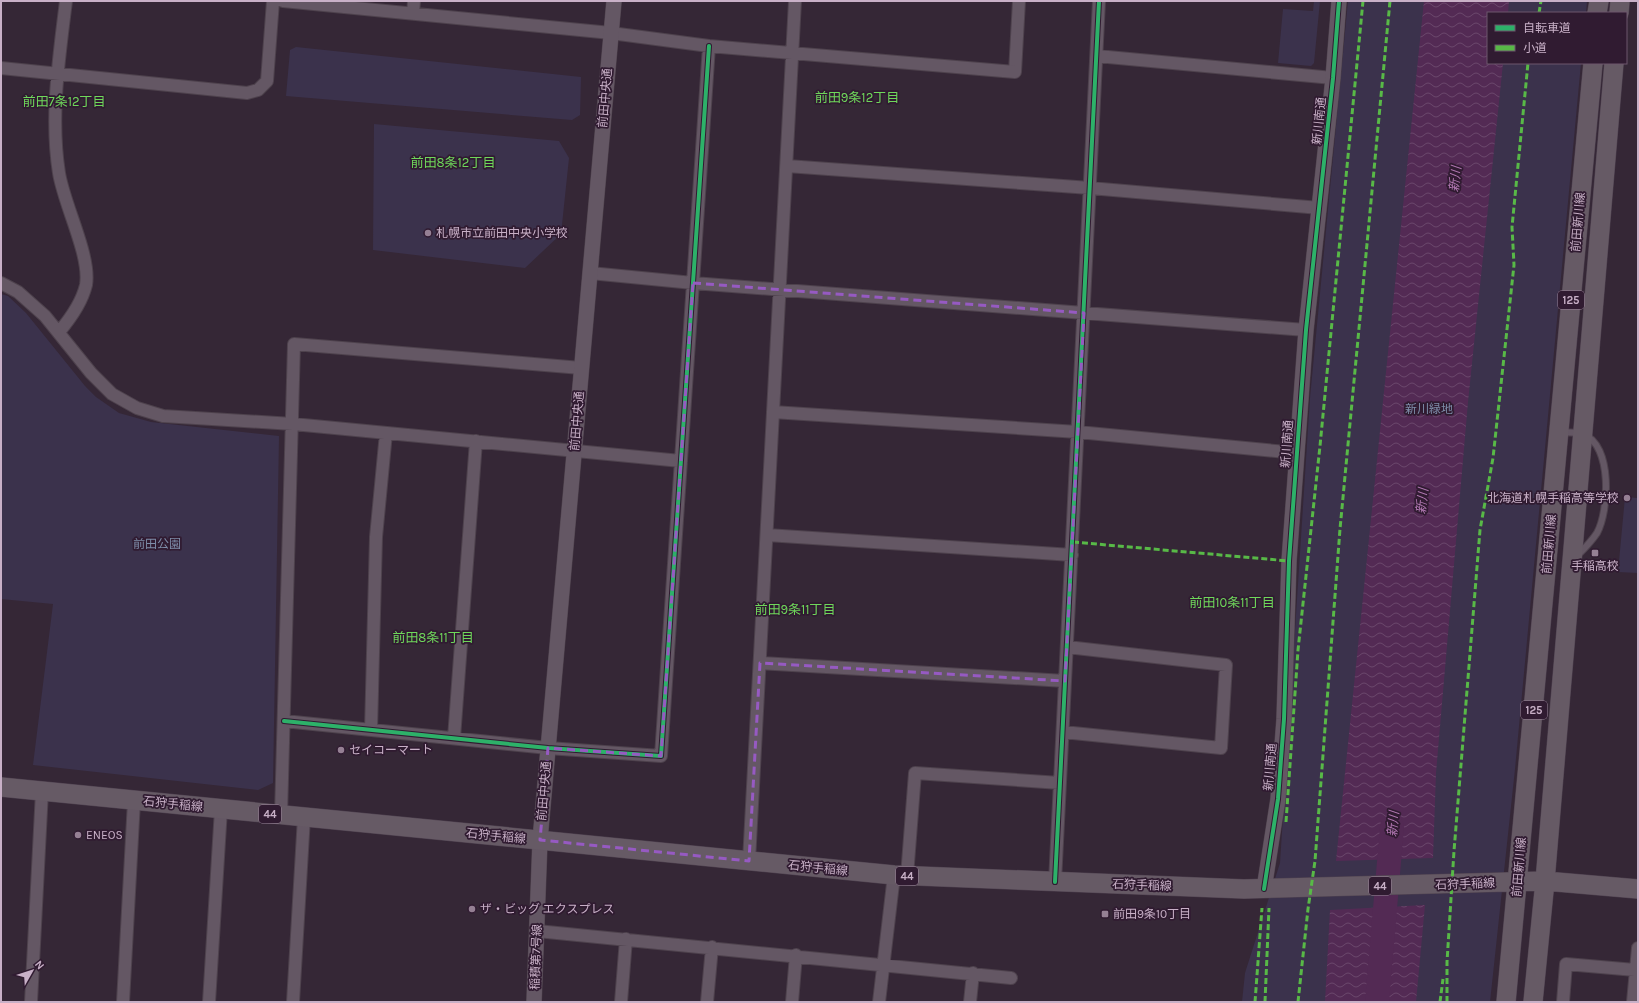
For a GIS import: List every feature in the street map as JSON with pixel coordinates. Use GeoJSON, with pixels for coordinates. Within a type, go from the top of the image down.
{"type":"FeatureCollection","features":[{"type":"Feature","properties":{"kind":"main road"},"geometry":{"type":"LineString","coordinates":[[1598,12],[1599,1]]}},
{"type":"Feature","properties":{"kind":"main road"},"geometry":{"type":"LineString","coordinates":[[1619,12],[1620,1]]}},
{"type":"Feature","properties":{"kind":"main road","name":"前田新川線"},"geometry":{"type":"LineString","coordinates":[[1506,1002],[1593,64]]}},
{"type":"Feature","properties":{"kind":"main road","name":"前田新川線"},"geometry":{"type":"LineString","coordinates":[[1533,1002],[1545,881],[1614,64]]}},
{"type":"Feature","properties":{"kind":"main road","name":"石狩手稲線"},"geometry":{"type":"LineString","coordinates":[[1,787],[900,876],[1270,889],[1545,881],[1638,889]]}},
{"type":"Feature","properties":{"kind":"street"},"geometry":{"type":"LineString","coordinates":[[59,332],[70,320],[86,285],[84,258],[67,207],[59,174],[55,142],[58,73],[66,1]]}},
{"type":"Feature","properties":{"kind":"street"},"geometry":{"type":"LineString","coordinates":[[1,68],[247,93],[258,90],[267,81],[273,1]]}},
{"type":"Feature","properties":{"kind":"street"},"geometry":{"type":"LineString","coordinates":[[283,1],[611,33],[708,46],[1015,72],[1019,1]]}},
{"type":"Feature","properties":{"kind":"street"},"geometry":{"type":"LineString","coordinates":[[413,14],[414,1]]}},
{"type":"Feature","properties":{"kind":"street","name":"前田中央通"},"geometry":{"type":"LineString","coordinates":[[540,840],[614,1]]}},
{"type":"Feature","properties":{"kind":"street"},"geometry":{"type":"LineString","coordinates":[[749,861],[795,1]]}},
{"type":"Feature","properties":{"kind":"street"},"geometry":{"type":"LineString","coordinates":[[1055,882],[1099,1]]}},
{"type":"Feature","properties":{"kind":"street","name":"新川南通"},"geometry":{"type":"LineString","coordinates":[[1270,889],[1284,719],[1289,560],[1306,330],[1320,208],[1339,1]]}},
{"type":"Feature","properties":{"kind":"street"},"geometry":{"type":"LineString","coordinates":[[284,721],[548,748],[661,756],[708,46]]}},
{"type":"Feature","properties":{"kind":"street"},"geometry":{"type":"LineString","coordinates":[[1097,56],[1333,78]]}},
{"type":"Feature","properties":{"kind":"street"},"geometry":{"type":"LineString","coordinates":[[787,166],[1090,188],[1320,208]]}},
{"type":"Feature","properties":{"kind":"street"},"geometry":{"type":"LineString","coordinates":[[590,273],[780,290],[1306,330]]}},
{"type":"Feature","properties":{"kind":"street"},"geometry":{"type":"LineString","coordinates":[[1,283],[18,292],[45,316],[96,378],[112,394],[137,408],[163,416],[293,424],[681,461]]}},
{"type":"Feature","properties":{"kind":"street"},"geometry":{"type":"LineString","coordinates":[[281,815],[293,424],[294,344],[582,368]]}},
{"type":"Feature","properties":{"kind":"street"},"geometry":{"type":"LineString","coordinates":[[773,412],[1078,432],[1297,453]]}},
{"type":"Feature","properties":{"kind":"street"},"geometry":{"type":"LineString","coordinates":[[371,730],[376,536],[386,433]]}},
{"type":"Feature","properties":{"kind":"street"},"geometry":{"type":"LineString","coordinates":[[454,738],[476,441]]}},
{"type":"Feature","properties":{"kind":"street"},"geometry":{"type":"LineString","coordinates":[[767,535],[1072,555]]}},
{"type":"Feature","properties":{"kind":"street"},"geometry":{"type":"LineString","coordinates":[[1062,732],[1221,748],[1226,665],[1067,647]]}},
{"type":"Feature","properties":{"kind":"street"},"geometry":{"type":"LineString","coordinates":[[760,663],[1065,681]]}},
{"type":"Feature","properties":{"kind":"street"},"geometry":{"type":"LineString","coordinates":[[879,1002],[883,965],[900,876],[915,773],[1060,783]]}},
{"type":"Feature","properties":{"kind":"street"},"geometry":{"type":"LineString","coordinates":[[31,1002],[42,791]]}},
{"type":"Feature","properties":{"kind":"street"},"geometry":{"type":"LineString","coordinates":[[123,1002],[134,800]]}},
{"type":"Feature","properties":{"kind":"street"},"geometry":{"type":"LineString","coordinates":[[209,1002],[221,809]]}},
{"type":"Feature","properties":{"kind":"street"},"geometry":{"type":"LineString","coordinates":[[293,1002],[304,817]]}},
{"type":"Feature","properties":{"kind":"street","name":"稲積第7号線"},"geometry":{"type":"LineString","coordinates":[[534,1002],[540,840]]}},
{"type":"Feature","properties":{"kind":"street"},"geometry":{"type":"LineString","coordinates":[[537,930],[796,955],[1011,978]]}},
{"type":"Feature","properties":{"kind":"street"},"geometry":{"type":"LineString","coordinates":[[621,1002],[626,939]]}},
{"type":"Feature","properties":{"kind":"street"},"geometry":{"type":"LineString","coordinates":[[707,1002],[712,947]]}},
{"type":"Feature","properties":{"kind":"street"},"geometry":{"type":"LineString","coordinates":[[1632,1002],[1638,948]]}},
{"type":"Feature","properties":{"kind":"street"},"geometry":{"type":"LineString","coordinates":[[792,1002],[796,955]]}},
{"type":"Feature","properties":{"kind":"street"},"geometry":{"type":"LineString","coordinates":[[1563,1002],[1566,964],[1635,970]]}},
{"type":"Feature","properties":{"kind":"street"},"geometry":{"type":"LineString","coordinates":[[970,1002],[973,973]]}},
{"type":"Feature","properties":{"kind":"lane"},"geometry":{"type":"LineString","coordinates":[[1559,432],[1583,434],[1597,446],[1602,453],[1606,467],[1602,519],[1597,532],[1590,543],[1572,560]]}},
{"type":"Feature","properties":{"kind":"highlighted area"},"geometry":{"type":"Polygon","coordinates":[[[693,283],[1084,313],[1065,681],[760,663],[749,861],[540,840],[548,748],[661,756],[693,283]]]}},
{"type":"Feature","properties":{"kind":"green space"},"geometry":{"type":"Polygon","coordinates":[[[1314,1],[1320,1],[1314,63],[1311,66],[1278,63],[1283,9],[1313,11],[1314,1]]]}},
{"type":"Feature","properties":{"kind":"green space","name":"新川緑地"},"geometry":{"type":"Polygon","coordinates":[[[1348,1],[1587,1],[1586,12],[1487,12],[1487,64],[1581,64],[1515,769],[1490,1002],[1242,1002],[1245,973],[1280,863],[1310,398],[1348,1]]]}},
{"type":"Feature","properties":{"kind":"green space"},"geometry":{"type":"Polygon","coordinates":[[[296,47],[581,77],[580,115],[572,120],[286,96],[290,50],[296,47]]]}},
{"type":"Feature","properties":{"kind":"green space"},"geometry":{"type":"Polygon","coordinates":[[[374,124],[559,141],[569,158],[561,234],[525,268],[373,250],[374,124]]]}},
{"type":"Feature","properties":{"kind":"green space","name":"前田公園"},"geometry":{"type":"Polygon","coordinates":[[[1,294],[8,296],[26,313],[85,386],[96,397],[119,413],[151,422],[279,436],[273,783],[258,790],[33,765],[53,604],[1,599],[1,294]]]}},
{"type":"Feature","properties":{"kind":"green space"},"geometry":{"type":"Polygon","coordinates":[[[1625,497],[1638,498],[1638,573],[1618,572],[1625,497]]]}},
{"type":"Feature","properties":{"kind":"water"},"geometry":{"type":"Polygon","coordinates":[[[1424,1],[1509,1],[1508,12],[1487,12],[1487,64],[1503,64],[1468,402],[1436,773],[1433,858],[1336,861],[1424,1]]]}},
{"type":"Feature","properties":{"kind":"water"},"geometry":{"type":"Polygon","coordinates":[[[1425,905],[1416,1002],[1325,1002],[1330,910],[1425,905]]]}},
{"type":"Feature","properties":{"kind":"waterway","name":"新川"},"geometry":{"type":"LineString","coordinates":[[1377,1002],[1392,827]]}},
{"type":"Feature","properties":{"kind":"marked path"},"geometry":{"type":"LineString","coordinates":[[1286,822],[1298,650],[1320,446],[1363,1]]}},
{"type":"Feature","properties":{"kind":"marked path"},"geometry":{"type":"LineString","coordinates":[[1298,1002],[1308,909],[1315,861],[1340,529],[1390,1]]}},
{"type":"Feature","properties":{"kind":"marked path"},"geometry":{"type":"LineString","coordinates":[[1539,12],[1541,1]]}},
{"type":"Feature","properties":{"kind":"marked path"},"geometry":{"type":"LineString","coordinates":[[1447,1002],[1447,962],[1454,851],[1480,530],[1493,458],[1514,265],[1512,227],[1528,64]]}},
{"type":"Feature","properties":{"kind":"marked path"},"geometry":{"type":"LineString","coordinates":[[1073,542],[1289,561]]}},
{"type":"Feature","properties":{"kind":"marked path"},"geometry":{"type":"LineString","coordinates":[[1255,1002],[1262,908]]}},
{"type":"Feature","properties":{"kind":"marked path"},"geometry":{"type":"LineString","coordinates":[[1265,1002],[1269,908]]}},
{"type":"Feature","properties":{"kind":"marked path"},"geometry":{"type":"LineString","coordinates":[[1440,1002],[1443,979]]}},
{"type":"Feature","properties":{"kind":"cycle path"},"geometry":{"type":"LineString","coordinates":[[1055,882],[1099,1]]}},
{"type":"Feature","properties":{"kind":"cycle path"},"geometry":{"type":"LineString","coordinates":[[1264,889],[1278,799],[1284,719],[1289,561],[1306,330],[1333,78],[1339,1]]}},
{"type":"Feature","properties":{"kind":"cycle path"},"geometry":{"type":"LineString","coordinates":[[284,721],[548,748],[661,756],[709,46]]}},
{"type":"Feature","properties":{"kind":"place","name":"札幌市立前田中央小学校"},"geometry":{"type":"Point","coordinates":[428,233]}},
{"type":"Feature","properties":{"kind":"place","name":"北海道札幌手稲高等学校"},"geometry":{"type":"Point","coordinates":[1627,498]}},
{"type":"Feature","properties":{"kind":"place","name":"手稲高校"},"geometry":{"type":"Point","coordinates":[1595,553]}},
{"type":"Feature","properties":{"kind":"place","name":"セイコーマート"},"geometry":{"type":"Point","coordinates":[341,750]}},
{"type":"Feature","properties":{"kind":"place","name":"ENEOS"},"geometry":{"type":"Point","coordinates":[78,835]}},
{"type":"Feature","properties":{"kind":"place","name":"ザ・ビッグ エクスプレス"},"geometry":{"type":"Point","coordinates":[472,909]}},
{"type":"Feature","properties":{"kind":"place","name":"前田9条10丁目"},"geometry":{"type":"Point","coordinates":[1105,914]}},
{"type":"Feature","properties":{"kind":"district","name":"前田9条12丁目"},"geometry":{"type":"Point","coordinates":[857,97]}},
{"type":"Feature","properties":{"kind":"district","name":"前田7条12丁目"},"geometry":{"type":"Point","coordinates":[64,101]}},
{"type":"Feature","properties":{"kind":"district","name":"前田8条12丁目"},"geometry":{"type":"Point","coordinates":[453,162]}},
{"type":"Feature","properties":{"kind":"district","name":"前田10条11丁目"},"geometry":{"type":"Point","coordinates":[1232,602]}},
{"type":"Feature","properties":{"kind":"district","name":"前田9条11丁目"},"geometry":{"type":"Point","coordinates":[795,609]}},
{"type":"Feature","properties":{"kind":"district","name":"前田8条11丁目"},"geometry":{"type":"Point","coordinates":[433,637]}}]}
